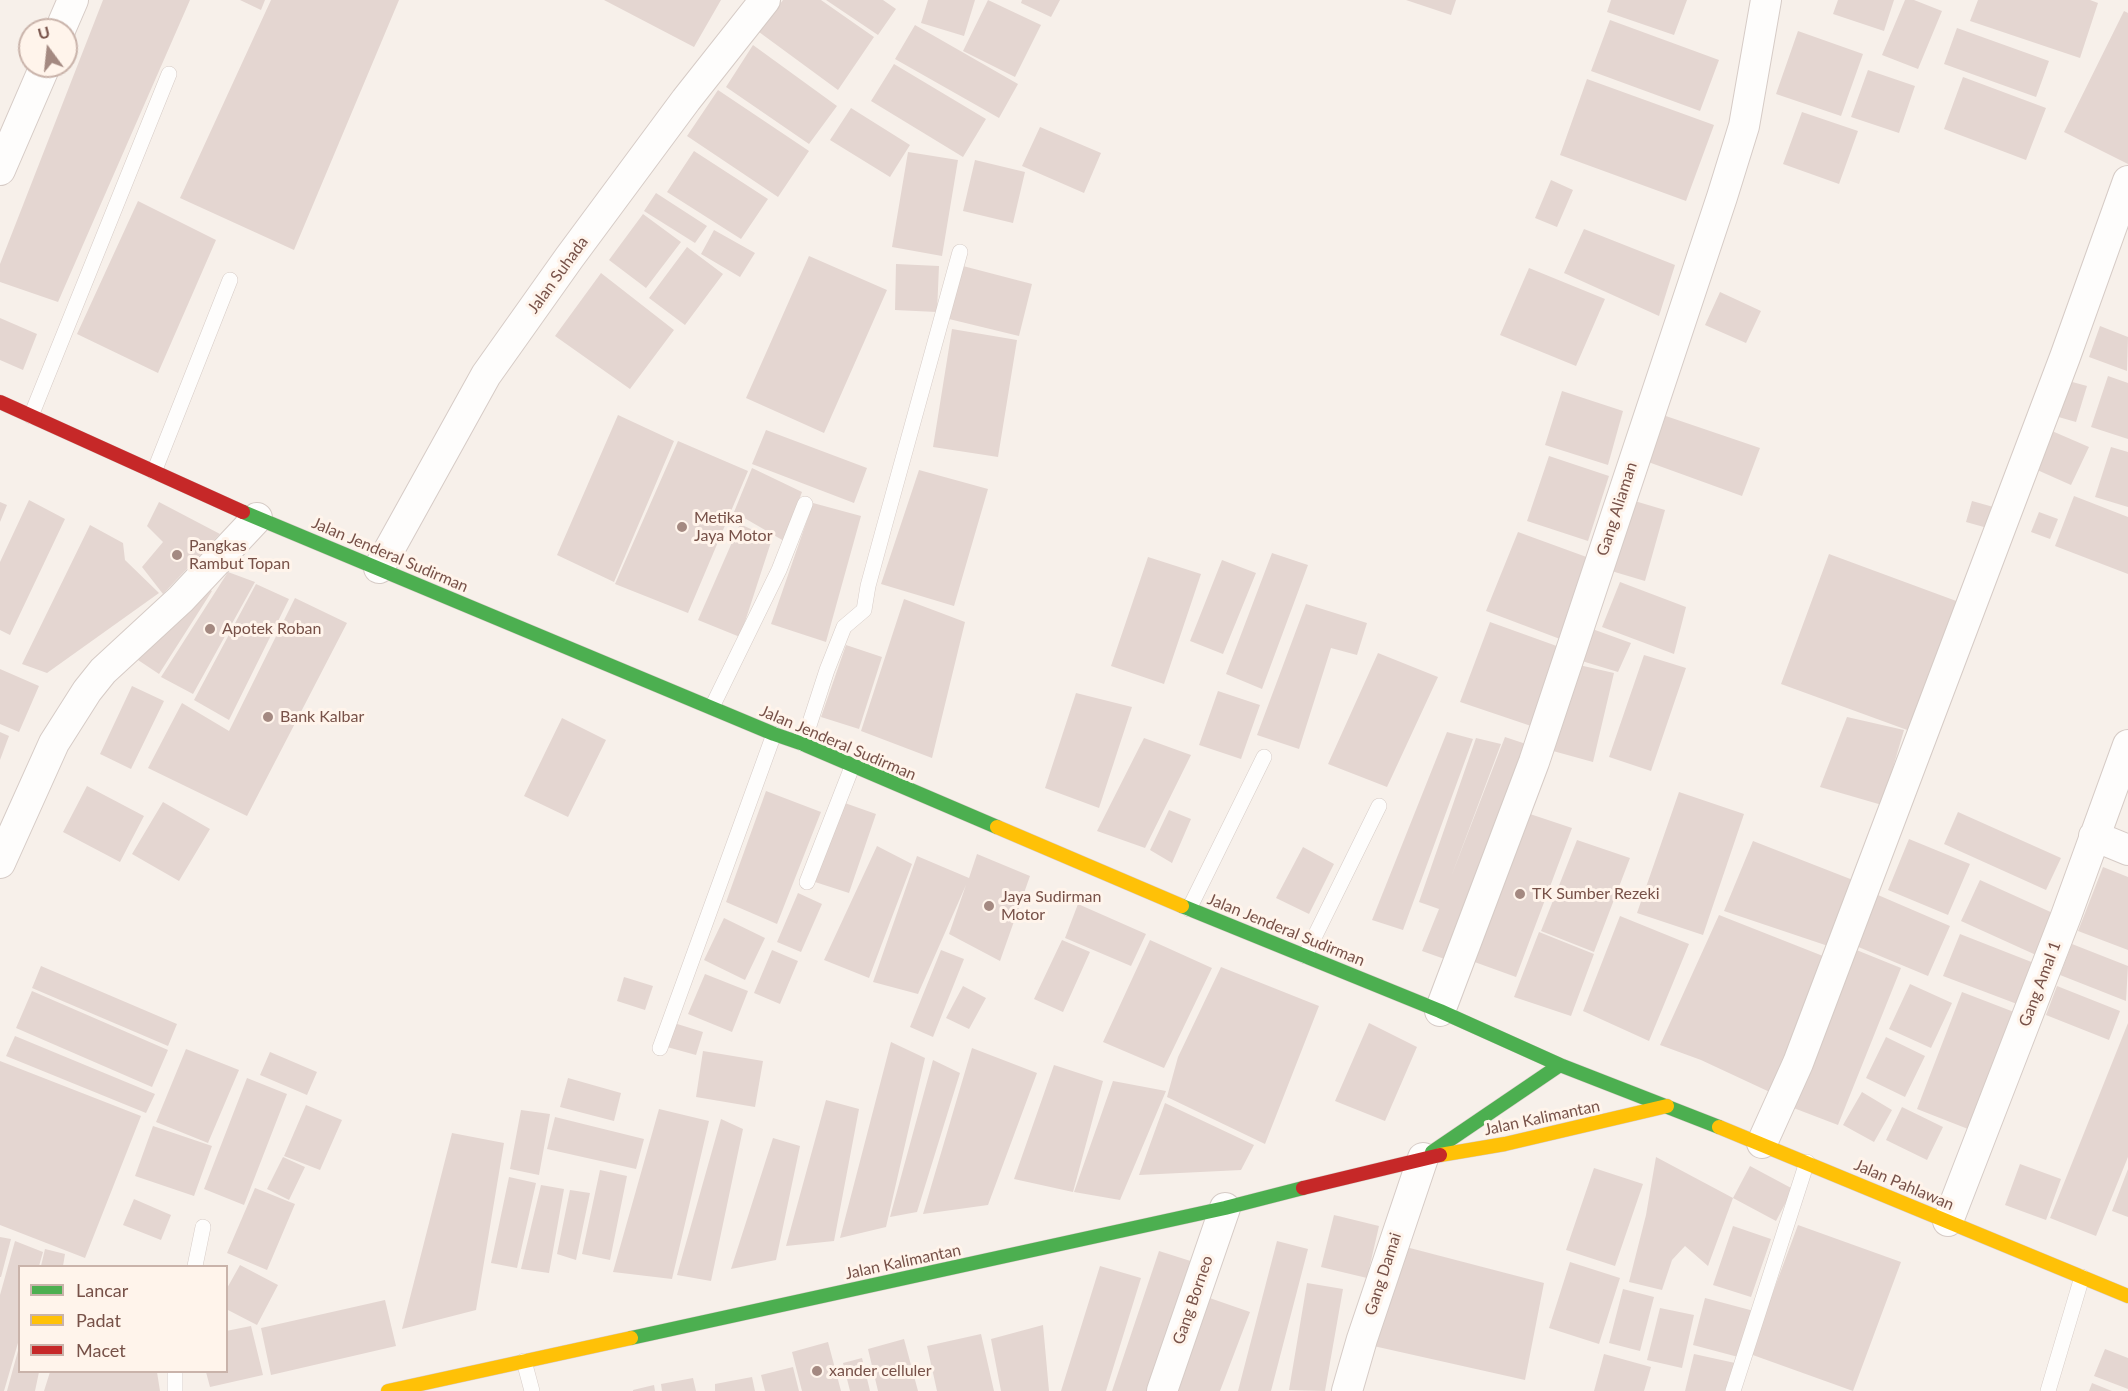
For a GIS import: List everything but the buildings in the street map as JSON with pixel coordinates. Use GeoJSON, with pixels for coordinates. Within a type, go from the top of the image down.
{"type":"FeatureCollection","features":[{"type":"Feature","properties":{"kind":"main road","name":"Jalan Jenderal Sudirman"},"geometry":{"type":"LineString","coordinates":[[0,402],[257,518],[802,744],[1189,909],[1440,1011],[1560,1065],[1667,1106]]}},
{"type":"Feature","properties":{"kind":"main road","name":"Jalan Kalimantan"},"geometry":{"type":"LineString","coordinates":[[1423,1158],[1560,1065]]}},
{"type":"Feature","properties":{"kind":"main road","name":"Jalan Pahlawan"},"geometry":{"type":"LineString","coordinates":[[1667,1106],[1762,1143],[2128,1296]]}},
{"type":"Feature","properties":{"kind":"main road","name":"Jalan Kalimantan"},"geometry":{"type":"LineString","coordinates":[[388,1391],[1225,1208],[1423,1158],[1505,1144],[1667,1106]]}},
{"type":"Feature","properties":{"kind":"street"},"geometry":{"type":"LineString","coordinates":[[65,18],[73,0]]}},
{"type":"Feature","properties":{"kind":"street","name":"Jalan Suhada"},"geometry":{"type":"LineString","coordinates":[[379,568],[486,375],[652,146],[765,0]]}},
{"type":"Feature","properties":{"kind":"street","name":"Gang Aliaman"},"geometry":{"type":"LineString","coordinates":[[1440,1011],[1534,762],[1722,197],[1744,126],[1766,0]]}},
{"type":"Feature","properties":{"kind":"street"},"geometry":{"type":"LineString","coordinates":[[0,170],[40,78]]}},
{"type":"Feature","properties":{"kind":"street"},"geometry":{"type":"LineString","coordinates":[[1762,1143],[1802,1052],[2060,368],[2128,181]]}},
{"type":"Feature","properties":{"kind":"street"},"geometry":{"type":"LineString","coordinates":[[0,863],[54,743],[87,691],[103,671],[181,599],[257,518]]}},
{"type":"Feature","properties":{"kind":"street","name":"Gang Amal 1"},"geometry":{"type":"LineString","coordinates":[[1948,1221],[2032,1007],[2128,745]]}},
{"type":"Feature","properties":{"kind":"street"},"geometry":{"type":"LineString","coordinates":[[2094,836],[2128,850]]}},
{"type":"Feature","properties":{"kind":"street","name":"Gang Damai"},"geometry":{"type":"LineString","coordinates":[[1347,1391],[1423,1158]]}},
{"type":"Feature","properties":{"kind":"street","name":"Gang Borneo"},"geometry":{"type":"LineString","coordinates":[[1162,1391],[1225,1208]]}},
{"type":"Feature","properties":{"kind":"lane"},"geometry":{"type":"LineString","coordinates":[[31,416],[169,74]]}},
{"type":"Feature","properties":{"kind":"lane"},"geometry":{"type":"LineString","coordinates":[[802,744],[844,627],[864,610],[868,586],[960,252]]}},
{"type":"Feature","properties":{"kind":"lane"},"geometry":{"type":"LineString","coordinates":[[154,472],[230,280]]}},
{"type":"Feature","properties":{"kind":"lane"},"geometry":{"type":"LineString","coordinates":[[712,707],[779,570],[805,504]]}},
{"type":"Feature","properties":{"kind":"lane"},"geometry":{"type":"LineString","coordinates":[[660,1048],[774,734]]}},
{"type":"Feature","properties":{"kind":"lane"},"geometry":{"type":"LineString","coordinates":[[1189,909],[1264,757]]}},
{"type":"Feature","properties":{"kind":"lane"},"geometry":{"type":"LineString","coordinates":[[807,882],[852,766]]}},
{"type":"Feature","properties":{"kind":"lane"},"geometry":{"type":"LineString","coordinates":[[1305,956],[1379,807]]}},
{"type":"Feature","properties":{"kind":"lane"},"geometry":{"type":"LineString","coordinates":[[1733,1391],[1807,1162]]}},
{"type":"Feature","properties":{"kind":"lane"},"geometry":{"type":"LineString","coordinates":[[195,1265],[203,1227]]}},
{"type":"Feature","properties":{"kind":"lane"},"geometry":{"type":"LineString","coordinates":[[2048,1391],[2082,1277]]}},
{"type":"Feature","properties":{"kind":"lane"},"geometry":{"type":"LineString","coordinates":[[524,1361],[532,1391]]}},
{"type":"Feature","properties":{"kind":"lane"},"geometry":{"type":"LineString","coordinates":[[175,1373],[175,1391]]}},
{"type":"Feature","properties":{"kind":"traffic: fast"},"geometry":{"type":"LineString","coordinates":[[243,512],[774,734],[803,744],[997,827]]}},
{"type":"Feature","properties":{"kind":"traffic: fast"},"geometry":{"type":"LineString","coordinates":[[1182,906],[1440,1011],[1560,1065],[1719,1127]]}},
{"type":"Feature","properties":{"kind":"traffic: fast"},"geometry":{"type":"LineString","coordinates":[[1432,1152],[1560,1065]]}},
{"type":"Feature","properties":{"kind":"traffic: fast"},"geometry":{"type":"LineString","coordinates":[[631,1338],[1225,1208],[1303,1188]]}},
{"type":"Feature","properties":{"kind":"traffic: slow"},"geometry":{"type":"LineString","coordinates":[[997,827],[1182,906]]}},
{"type":"Feature","properties":{"kind":"traffic: slow"},"geometry":{"type":"LineString","coordinates":[[1440,1155],[1505,1144],[1667,1106]]}},
{"type":"Feature","properties":{"kind":"traffic: slow"},"geometry":{"type":"LineString","coordinates":[[1719,1127],[2128,1296]]}},
{"type":"Feature","properties":{"kind":"traffic: slow"},"geometry":{"type":"LineString","coordinates":[[388,1391],[631,1338]]}},
{"type":"Feature","properties":{"kind":"traffic: jam"},"geometry":{"type":"LineString","coordinates":[[0,402],[243,512]]}},
{"type":"Feature","properties":{"kind":"traffic: jam"},"geometry":{"type":"LineString","coordinates":[[1303,1188],[1440,1155]]}},
{"type":"Feature","properties":{"kind":"place","name":"Metika Jaya Motor"},"geometry":{"type":"Point","coordinates":[682,527]}},
{"type":"Feature","properties":{"kind":"place","name":"Pangkas Rambut Topan"},"geometry":{"type":"Point","coordinates":[177,555]}},
{"type":"Feature","properties":{"kind":"place","name":"Apotek Roban"},"geometry":{"type":"Point","coordinates":[210,629]}},
{"type":"Feature","properties":{"kind":"place","name":"Bank Kalbar"},"geometry":{"type":"Point","coordinates":[268,717]}},
{"type":"Feature","properties":{"kind":"place","name":"TK Sumber Rezeki"},"geometry":{"type":"Point","coordinates":[1520,894]}},
{"type":"Feature","properties":{"kind":"place","name":"Jaya Sudirman Motor"},"geometry":{"type":"Point","coordinates":[989,906]}},
{"type":"Feature","properties":{"kind":"place","name":"xander celluler"},"geometry":{"type":"Point","coordinates":[817,1371]}}]}
